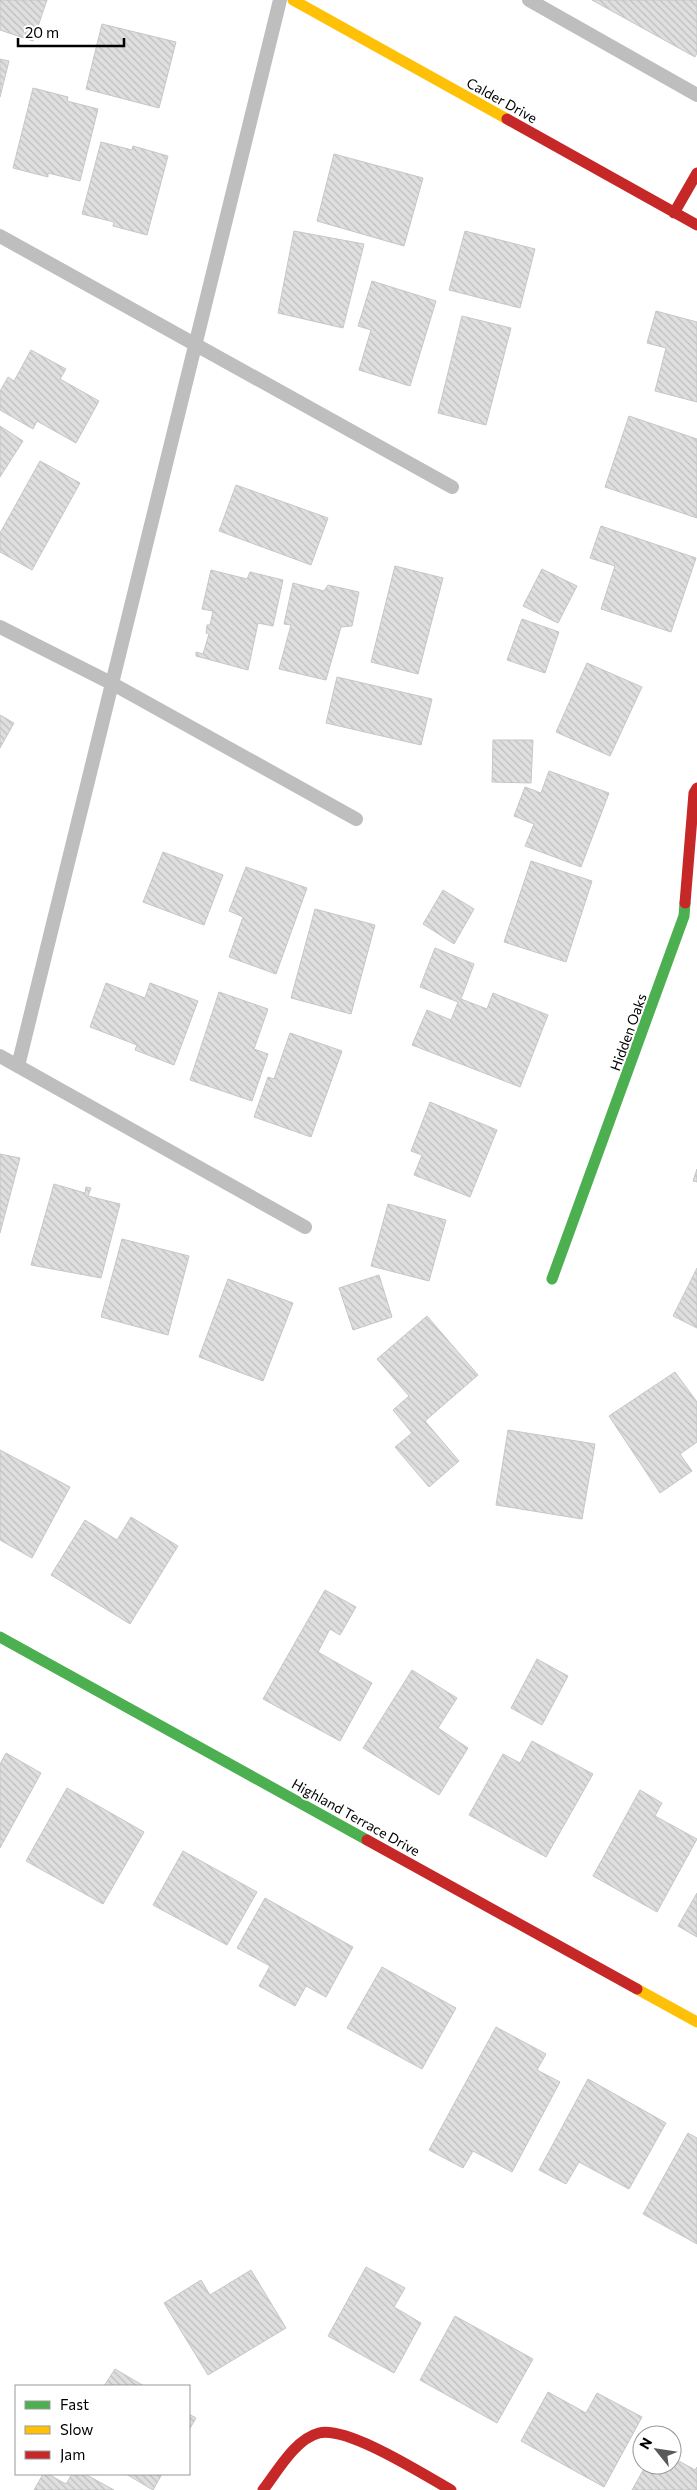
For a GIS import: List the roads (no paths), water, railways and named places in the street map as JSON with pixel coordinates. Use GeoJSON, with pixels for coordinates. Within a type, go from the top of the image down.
{"type":"FeatureCollection","features":[{"type":"Feature","properties":{"kind":"street","name":"Calder Drive"},"geometry":{"type":"LineString","coordinates":[[293,0],[697,225]]}},
{"type":"Feature","properties":{"kind":"street"},"geometry":{"type":"LineString","coordinates":[[674,213],[697,173]]}},
{"type":"Feature","properties":{"kind":"street","name":"Hidden Oaks"},"geometry":{"type":"LineString","coordinates":[[552,1280],[684,916],[694,793],[697,788]]}},
{"type":"Feature","properties":{"kind":"street","name":"Highland Terrace Drive"},"geometry":{"type":"LineString","coordinates":[[0,1638],[697,2022]]}},
{"type":"Feature","properties":{"kind":"street"},"geometry":{"type":"LineString","coordinates":[[263,2490],[291,2452],[319,2433],[339,2434],[394,2458],[451,2490]]}},
{"type":"Feature","properties":{"kind":"lane"},"geometry":{"type":"LineString","coordinates":[[18,1066],[280,0]]}},
{"type":"Feature","properties":{"kind":"lane"},"geometry":{"type":"LineString","coordinates":[[529,0],[697,95]]}},
{"type":"Feature","properties":{"kind":"lane"},"geometry":{"type":"LineString","coordinates":[[0,236],[452,487]]}},
{"type":"Feature","properties":{"kind":"lane"},"geometry":{"type":"LineString","coordinates":[[0,627],[113,684],[356,819]]}},
{"type":"Feature","properties":{"kind":"lane"},"geometry":{"type":"LineString","coordinates":[[0,1056],[305,1227]]}}]}
